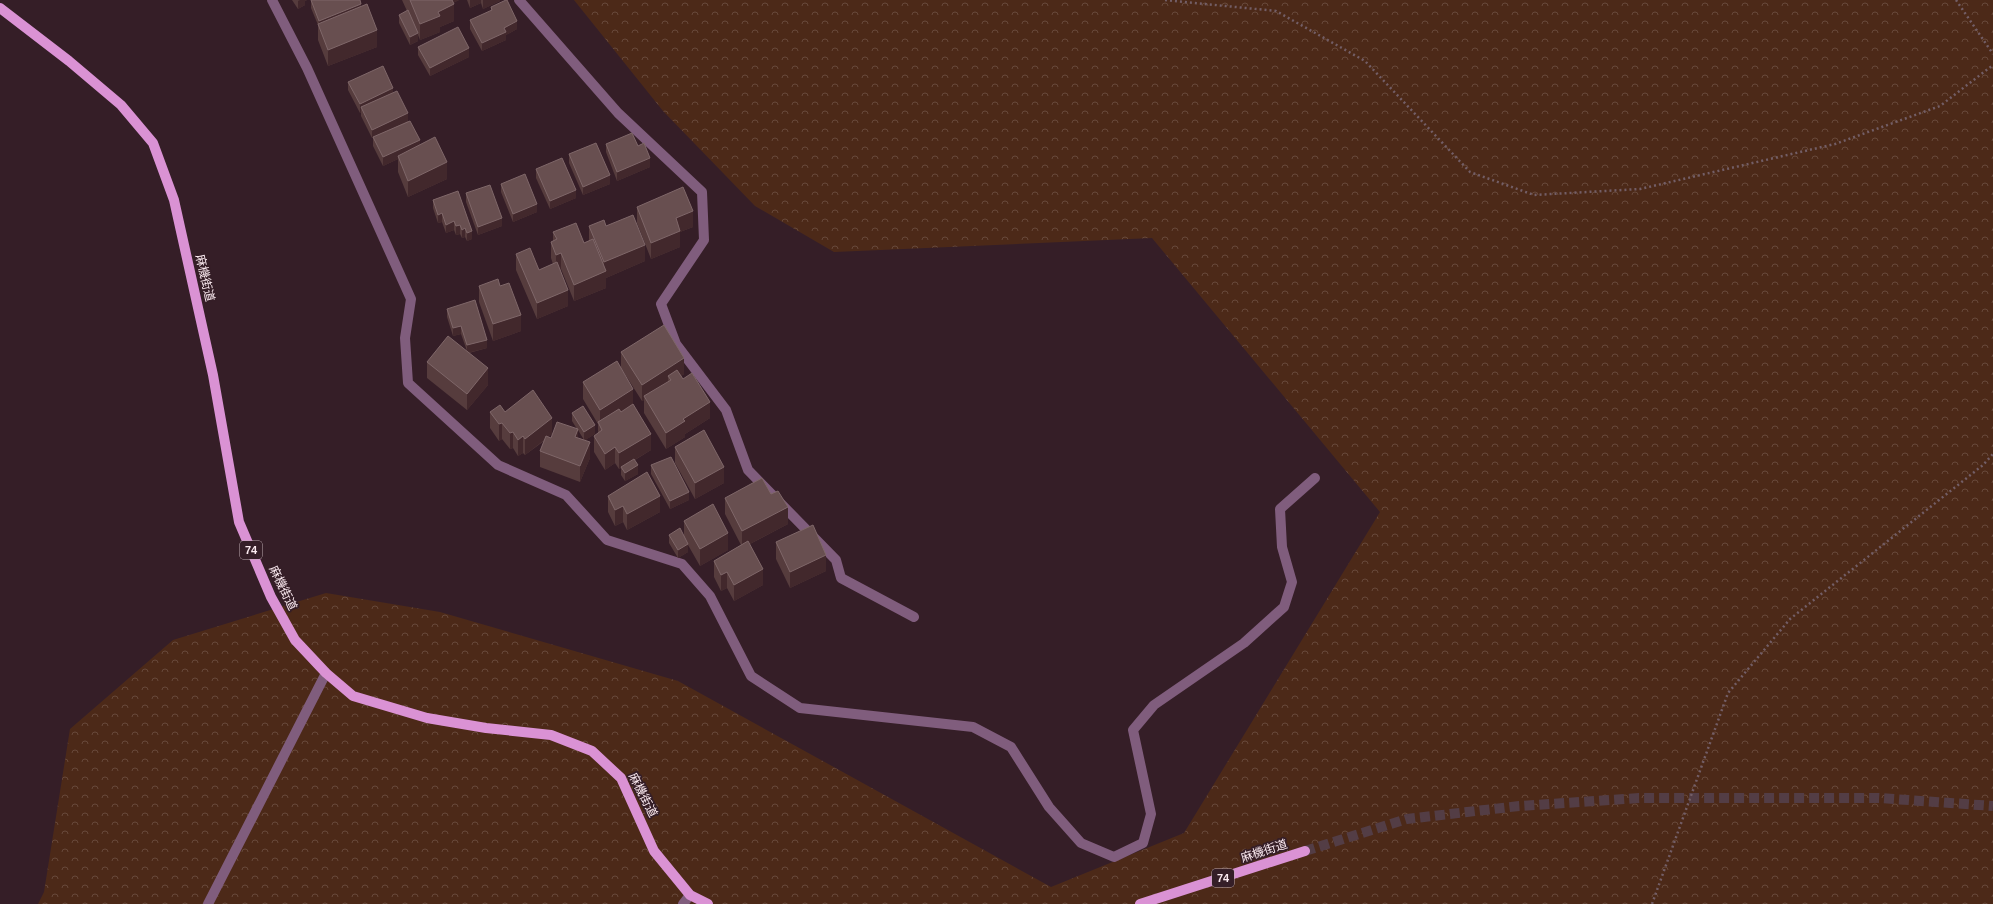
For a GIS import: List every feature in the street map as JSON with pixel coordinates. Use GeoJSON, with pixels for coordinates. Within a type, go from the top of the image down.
{"type":"FeatureCollection","features":[{"type":"Feature","properties":{"kind":"main road","name":"麻機街道"},"geometry":{"type":"LineString","coordinates":[[0,8],[69,61],[121,105],[152,143],[174,200],[213,375],[239,522],[271,597],[296,640],[326,673],[353,696],[427,718],[486,728],[550,735],[592,751],[621,778],[654,851],[690,895],[708,904]]}},
{"type":"Feature","properties":{"kind":"main road","name":"麻機街道"},"geometry":{"type":"LineString","coordinates":[[1140,904],[1305,851]]}},
{"type":"Feature","properties":{"kind":"street"},"geometry":{"type":"LineString","coordinates":[[272,0],[307,68],[411,299],[405,338],[408,383],[498,465],[566,495],[607,540],[682,564],[710,596],[751,676],[800,708],[973,727],[1011,747],[1049,807],[1081,843],[1114,857],[1142,843],[1151,814],[1132,730],[1154,705],[1244,643],[1284,607],[1292,582],[1282,547],[1280,509],[1315,478]]}},
{"type":"Feature","properties":{"kind":"street"},"geometry":{"type":"LineString","coordinates":[[519,0],[618,113],[702,192],[704,240],[661,304],[676,344],[726,410],[748,470],[836,560],[841,578],[914,617]]}},
{"type":"Feature","properties":{"kind":"street"},"geometry":{"type":"LineString","coordinates":[[208,904],[326,673]]}},
{"type":"Feature","properties":{"kind":"street"},"geometry":{"type":"LineString","coordinates":[[683,904],[690,895]]}},
{"type":"Feature","properties":{"kind":"path"},"geometry":{"type":"LineString","coordinates":[[1164,0],[1276,11],[1365,61],[1470,172],[1534,195],[1640,189],[1835,144],[1940,106],[1993,65]]}},
{"type":"Feature","properties":{"kind":"path"},"geometry":{"type":"LineString","coordinates":[[1956,0],[1993,54]]}},
{"type":"Feature","properties":{"kind":"path"},"geometry":{"type":"LineString","coordinates":[[1652,904],[1728,693],[1790,619],[1983,465],[1993,454]]}},
{"type":"Feature","properties":{"kind":"green space"},"geometry":{"type":"Polygon","coordinates":[[[574,0],[1993,0],[1993,904],[38,904],[44,892],[70,729],[173,640],[326,593],[440,612],[678,681],[1051,887],[1184,833],[1380,512],[1152,238],[834,252],[755,206],[663,111],[574,0]]]}},
{"type":"Feature","properties":{"kind":"building"},"geometry":{"type":"Polygon","coordinates":[[[311,0],[360,0],[361,4],[319,21],[311,0]]]}},
{"type":"Feature","properties":{"kind":"building"},"geometry":{"type":"Polygon","coordinates":[[[410,0],[452,0],[454,4],[438,12],[440,16],[420,24],[410,0]]]}},
{"type":"Feature","properties":{"kind":"building"},"geometry":{"type":"Polygon","coordinates":[[[506,0],[517,21],[504,28],[506,32],[482,43],[470,20],[492,10],[491,7],[506,0]]]}},
{"type":"Feature","properties":{"kind":"building"},"geometry":{"type":"Polygon","coordinates":[[[367,4],[377,30],[328,50],[318,24],[367,4]]]}},
{"type":"Feature","properties":{"kind":"building"},"geometry":{"type":"Polygon","coordinates":[[[408,10],[418,33],[410,37],[399,15],[408,10]]]}},
{"type":"Feature","properties":{"kind":"building"},"geometry":{"type":"Polygon","coordinates":[[[458,27],[469,48],[430,68],[418,47],[458,27]]]}},
{"type":"Feature","properties":{"kind":"building"},"geometry":{"type":"Polygon","coordinates":[[[383,66],[393,88],[360,104],[348,82],[383,66]]]}},
{"type":"Feature","properties":{"kind":"building"},"geometry":{"type":"Polygon","coordinates":[[[397,91],[408,113],[372,130],[361,107],[397,91]]]}},
{"type":"Feature","properties":{"kind":"building"},"geometry":{"type":"Polygon","coordinates":[[[410,121],[420,140],[383,157],[373,137],[410,121]]]}},
{"type":"Feature","properties":{"kind":"building"},"geometry":{"type":"Polygon","coordinates":[[[632,133],[638,146],[644,143],[650,158],[617,172],[606,144],[632,133]]]}},
{"type":"Feature","properties":{"kind":"building"},"geometry":{"type":"Polygon","coordinates":[[[435,137],[447,162],[408,181],[398,156],[435,137]]]}},
{"type":"Feature","properties":{"kind":"building"},"geometry":{"type":"Polygon","coordinates":[[[596,143],[610,175],[583,187],[569,154],[596,143]]]}},
{"type":"Feature","properties":{"kind":"building"},"geometry":{"type":"Polygon","coordinates":[[[562,158],[576,190],[550,201],[536,169],[562,158]]]}},
{"type":"Feature","properties":{"kind":"building"},"geometry":{"type":"Polygon","coordinates":[[[525,174],[537,204],[513,214],[501,184],[525,174]]]}},
{"type":"Feature","properties":{"kind":"building"},"geometry":{"type":"Polygon","coordinates":[[[490,185],[502,218],[478,227],[466,193],[490,185]]]}},
{"type":"Feature","properties":{"kind":"building"},"geometry":{"type":"Polygon","coordinates":[[[683,187],[693,211],[676,218],[680,231],[651,243],[637,207],[683,187]]]}},
{"type":"Feature","properties":{"kind":"building"},"geometry":{"type":"Polygon","coordinates":[[[458,191],[472,231],[467,233],[465,228],[462,230],[460,225],[456,226],[454,221],[446,225],[442,213],[438,215],[433,200],[458,191]]]}},
{"type":"Feature","properties":{"kind":"building"},"geometry":{"type":"Polygon","coordinates":[[[633,215],[645,245],[604,262],[589,226],[604,220],[606,226],[633,215]]]}},
{"type":"Feature","properties":{"kind":"building"},"geometry":{"type":"Polygon","coordinates":[[[576,223],[584,243],[593,239],[606,271],[574,285],[561,253],[556,255],[551,242],[557,239],[553,232],[576,223]]]}},
{"type":"Feature","properties":{"kind":"building"},"geometry":{"type":"Polygon","coordinates":[[[530,248],[539,270],[557,262],[568,290],[537,303],[516,254],[530,248]]]}},
{"type":"Feature","properties":{"kind":"building"},"geometry":{"type":"Polygon","coordinates":[[[498,279],[500,286],[509,283],[521,315],[493,324],[479,286],[498,279]]]}},
{"type":"Feature","properties":{"kind":"building"},"geometry":{"type":"Polygon","coordinates":[[[475,300],[487,340],[467,345],[461,326],[453,328],[447,309],[475,300]]]}},
{"type":"Feature","properties":{"kind":"building"},"geometry":{"type":"Polygon","coordinates":[[[664,325],[684,358],[642,385],[621,352],[664,325]]]}},
{"type":"Feature","properties":{"kind":"building"},"geometry":{"type":"Polygon","coordinates":[[[448,336],[488,368],[467,394],[427,362],[448,336]]]}},
{"type":"Feature","properties":{"kind":"building"},"geometry":{"type":"Polygon","coordinates":[[[617,361],[633,389],[600,410],[583,382],[617,361]]]}},
{"type":"Feature","properties":{"kind":"building"},"geometry":{"type":"Polygon","coordinates":[[[677,370],[683,379],[692,373],[710,402],[683,419],[685,421],[666,433],[644,396],[671,380],[668,376],[677,370]]]}},
{"type":"Feature","properties":{"kind":"building"},"geometry":{"type":"Polygon","coordinates":[[[533,390],[552,418],[525,439],[523,436],[518,440],[513,432],[510,433],[502,423],[499,424],[490,412],[500,405],[505,412],[533,390]]]}},
{"type":"Feature","properties":{"kind":"building"},"geometry":{"type":"Polygon","coordinates":[[[633,404],[651,434],[619,453],[615,447],[605,454],[594,436],[602,430],[598,422],[619,409],[621,412],[633,404]]]}},
{"type":"Feature","properties":{"kind":"building"},"geometry":{"type":"Polygon","coordinates":[[[583,406],[595,425],[584,432],[572,413],[583,406]]]}},
{"type":"Feature","properties":{"kind":"building"},"geometry":{"type":"Polygon","coordinates":[[[557,422],[578,429],[575,437],[590,442],[580,466],[540,451],[546,436],[551,438],[557,422]]]}},
{"type":"Feature","properties":{"kind":"building"},"geometry":{"type":"Polygon","coordinates":[[[704,430],[724,467],[695,483],[675,447],[704,430]]]}},
{"type":"Feature","properties":{"kind":"building"},"geometry":{"type":"Polygon","coordinates":[[[671,457],[689,492],[670,501],[651,465],[671,457]]]}},
{"type":"Feature","properties":{"kind":"building"},"geometry":{"type":"Polygon","coordinates":[[[634,459],[638,465],[625,473],[621,467],[634,459]]]}},
{"type":"Feature","properties":{"kind":"building"},"geometry":{"type":"Polygon","coordinates":[[[647,472],[660,496],[627,514],[623,506],[615,510],[608,496],[647,472]]]}},
{"type":"Feature","properties":{"kind":"building"},"geometry":{"type":"Polygon","coordinates":[[[762,478],[771,494],[778,491],[788,507],[742,531],[725,498],[762,478]]]}},
{"type":"Feature","properties":{"kind":"building"},"geometry":{"type":"Polygon","coordinates":[[[713,504],[728,533],[700,549],[684,521],[713,504]]]}},
{"type":"Feature","properties":{"kind":"building"},"geometry":{"type":"Polygon","coordinates":[[[813,525],[826,555],[790,572],[776,542],[813,525]]]}},
{"type":"Feature","properties":{"kind":"building"},"geometry":{"type":"Polygon","coordinates":[[[680,528],[688,544],[678,550],[669,535],[680,528]]]}},
{"type":"Feature","properties":{"kind":"building"},"geometry":{"type":"Polygon","coordinates":[[[748,541],[763,569],[734,585],[727,572],[721,575],[714,561],[748,541]]]}},
{"type":"Feature","properties":{"kind":"tunnel"},"geometry":{"type":"LineString","coordinates":[[1305,851],[1407,819],[1519,806],[1639,798],[1879,798],[1993,806]]}}]}
